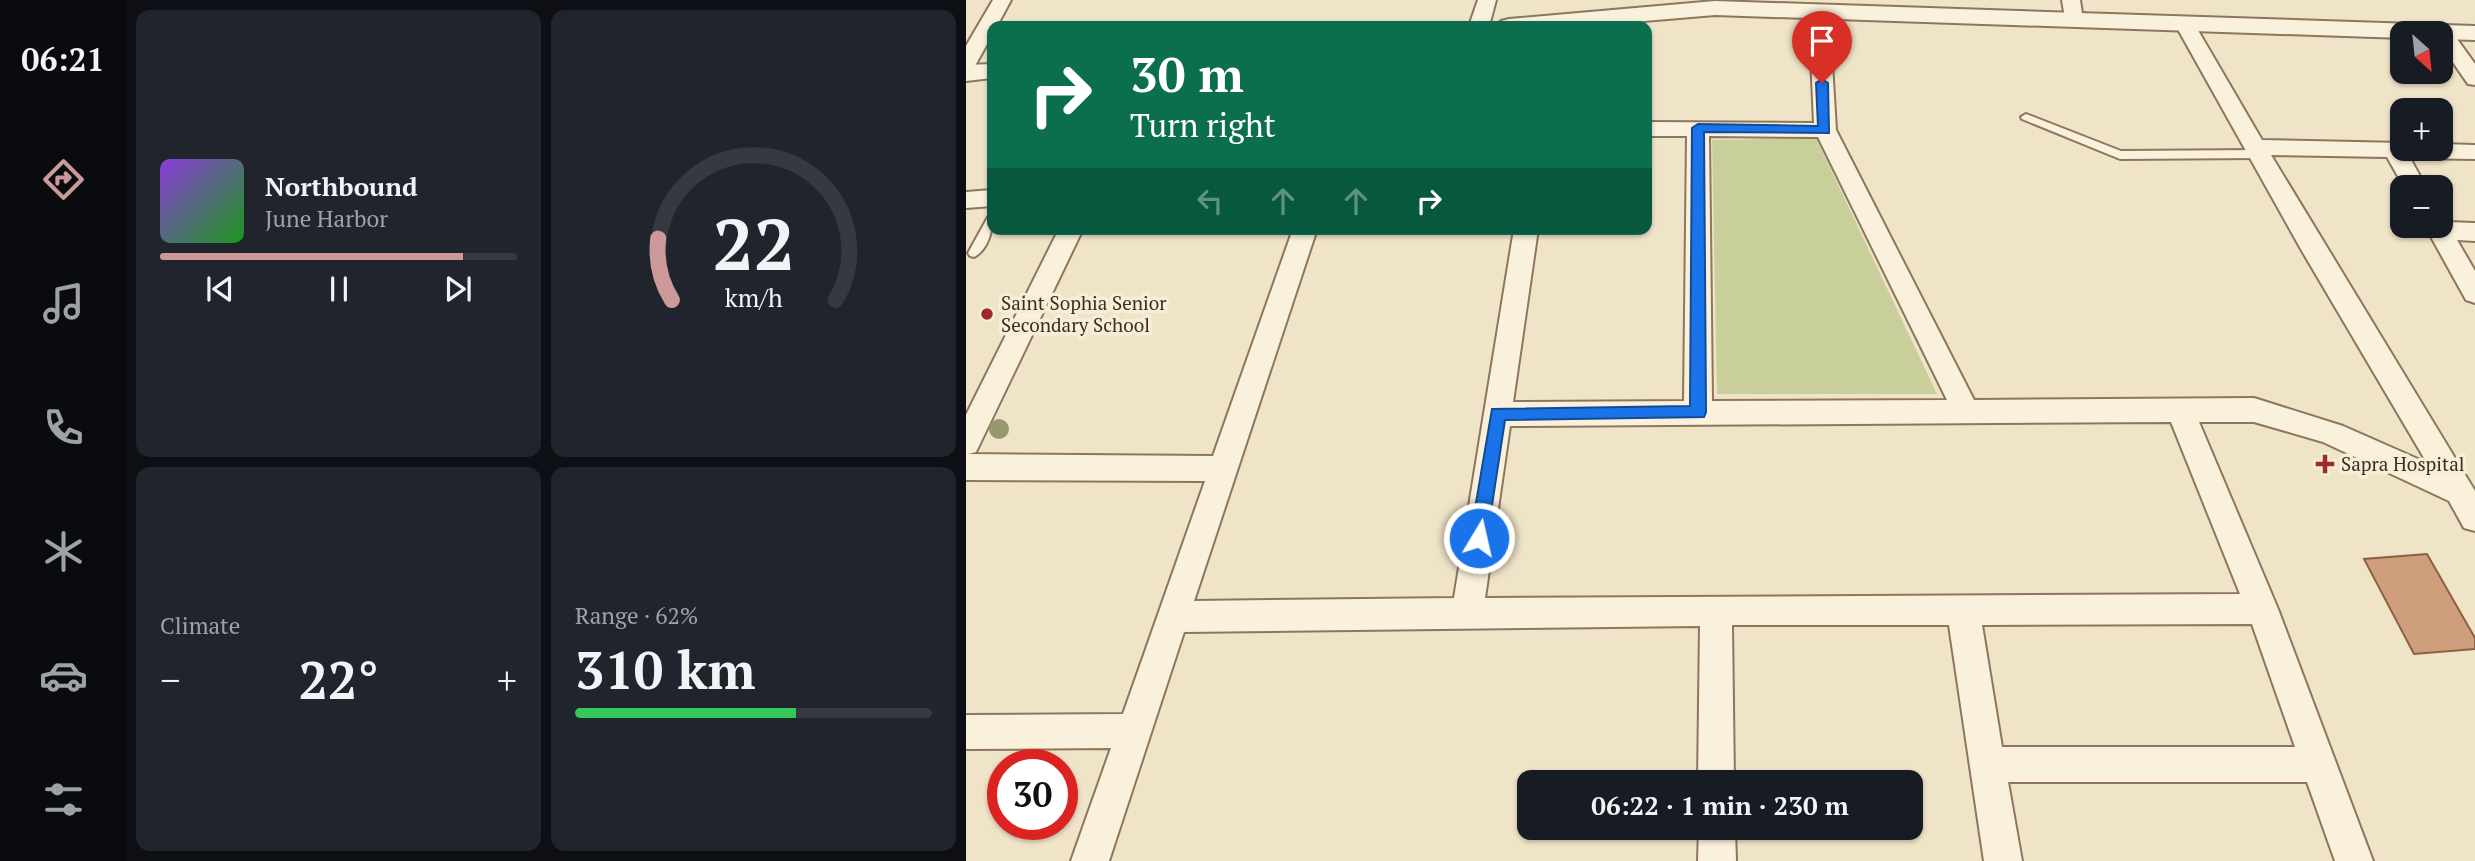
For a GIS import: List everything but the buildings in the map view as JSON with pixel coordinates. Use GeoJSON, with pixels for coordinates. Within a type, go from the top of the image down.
{"type":"FeatureCollection","features":[{"type":"Feature","properties":{"kind":"street"},"geometry":{"type":"LineString","coordinates":[[990,21],[1002,0]]}},
{"type":"Feature","properties":{"kind":"street"},"geometry":{"type":"LineString","coordinates":[[1481,21],[1487,0]]}},
{"type":"Feature","properties":{"kind":"street"},"geometry":{"type":"LineString","coordinates":[[1556,21],[1715,4],[1819,12],[2072,10],[2185,24],[2390,30]]}},
{"type":"Feature","properties":{"kind":"street"},"geometry":{"type":"LineString","coordinates":[[1819,12],[1825,130],[1966,411]]}},
{"type":"Feature","properties":{"kind":"street"},"geometry":{"type":"LineString","coordinates":[[2185,24],[2475,518]]}},
{"type":"Feature","properties":{"kind":"street"},"geometry":{"type":"LineString","coordinates":[[966,64],[987,27]]}},
{"type":"Feature","properties":{"kind":"street"},"geometry":{"type":"LineString","coordinates":[[2454,32],[2475,33]]}},
{"type":"Feature","properties":{"kind":"street"},"geometry":{"type":"LineString","coordinates":[[2454,49],[2475,79]]}},
{"type":"Feature","properties":{"kind":"street"},"geometry":{"type":"LineString","coordinates":[[966,73],[987,71]]}},
{"type":"Feature","properties":{"kind":"street"},"geometry":{"type":"LineString","coordinates":[[1698,128],[1698,412]]}},
{"type":"Feature","properties":{"kind":"street"},"geometry":{"type":"LineString","coordinates":[[1652,129],[1825,130]]}},
{"type":"Feature","properties":{"kind":"street"},"geometry":{"type":"LineString","coordinates":[[2258,151],[2390,150]]}},
{"type":"Feature","properties":{"kind":"street"},"geometry":{"type":"LineString","coordinates":[[2453,151],[2475,152]]}},
{"type":"Feature","properties":{"kind":"street"},"geometry":{"type":"LineString","coordinates":[[966,200],[987,198]]}},
{"type":"Feature","properties":{"kind":"street"},"geometry":{"type":"LineString","coordinates":[[2453,230],[2475,232]]}},
{"type":"Feature","properties":{"kind":"street"},"geometry":{"type":"LineString","coordinates":[[966,443],[1068,235]]}},
{"type":"Feature","properties":{"kind":"street"},"geometry":{"type":"LineString","coordinates":[[1090,861],[1302,235]]}},
{"type":"Feature","properties":{"kind":"street"},"geometry":{"type":"LineString","coordinates":[[1467,613],[1525,235]]}},
{"type":"Feature","properties":{"kind":"street"},"geometry":{"type":"LineString","coordinates":[[2444,238],[2475,293]]}},
{"type":"Feature","properties":{"kind":"street"},"geometry":{"type":"LineString","coordinates":[[2180,409],[2262,609],[2354,861]]}},
{"type":"Feature","properties":{"kind":"street"},"geometry":{"type":"LineString","coordinates":[[1498,414],[2254,410],[2284,415],[2459,492]]}},
{"type":"Feature","properties":{"kind":"street"},"geometry":{"type":"LineString","coordinates":[[966,467],[1223,469]]}},
{"type":"Feature","properties":{"kind":"street"},"geometry":{"type":"LineString","coordinates":[[1963,609],[2003,861]]}},
{"type":"Feature","properties":{"kind":"street"},"geometry":{"type":"LineString","coordinates":[[1173,617],[1716,610],[2262,609]]}},
{"type":"Feature","properties":{"kind":"street"},"geometry":{"type":"LineString","coordinates":[[1716,610],[1717,770]]}},
{"type":"Feature","properties":{"kind":"street"},"geometry":{"type":"LineString","coordinates":[[966,732],[1134,731]]}},
{"type":"Feature","properties":{"kind":"street"},"geometry":{"type":"LineString","coordinates":[[1987,765],[2319,765]]}},
{"type":"Feature","properties":{"kind":"street"},"geometry":{"type":"LineString","coordinates":[[1717,840],[1717,861]]}},
{"type":"Feature","properties":{"kind":"lane"},"geometry":{"type":"LineString","coordinates":[[2026,117],[2120,155],[2258,151]]}},
{"type":"Feature","properties":{"kind":"lane"},"geometry":{"type":"LineString","coordinates":[[974,253],[987,228]]}},
{"type":"Feature","properties":{"kind":"green space"},"geometry":{"type":"Polygon","coordinates":[[[1816,138],[1937,394],[1717,394],[1712,140],[1816,138]]]}},
{"type":"Feature","properties":{"kind":"place","name":"Saint Sophia Senior Secondary School"},"geometry":{"type":"Point","coordinates":[987,314]}},
{"type":"Feature","properties":{"kind":"place","name":"Sapra Hospital"},"geometry":{"type":"Point","coordinates":[2325,464]}},
{"type":"Feature","properties":{"kind":"route"},"geometry":{"type":"LineString","coordinates":[[1479,538],[1498,414],[1698,412],[1698,128],[1825,130],[1822,83]]}}]}
